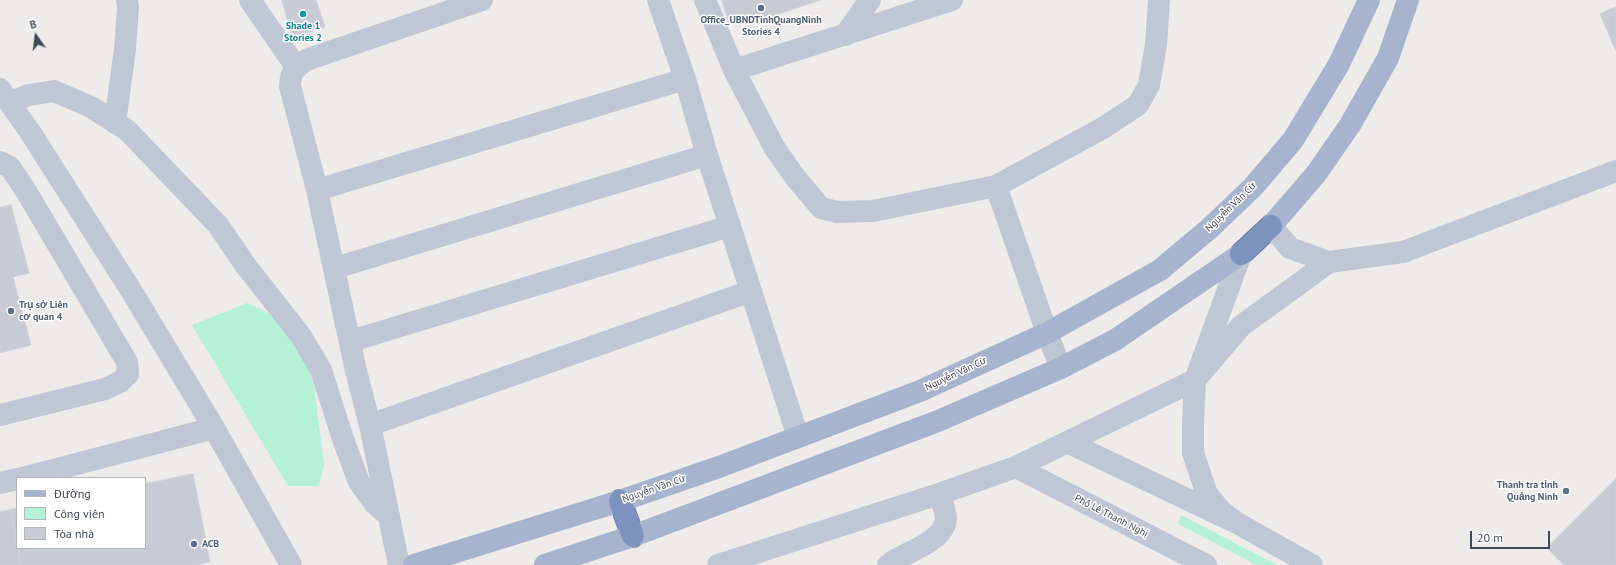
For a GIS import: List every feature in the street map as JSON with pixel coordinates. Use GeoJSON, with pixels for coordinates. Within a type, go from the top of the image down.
{"type":"FeatureCollection","features":[{"type":"Feature","properties":{"kind":"highway"},"geometry":{"type":"LineString","coordinates":[[1241,254],[1271,226]]}},
{"type":"Feature","properties":{"kind":"highway"},"geometry":{"type":"LineString","coordinates":[[620,501],[634,536]]}},
{"type":"Feature","properties":{"kind":"main road","name":"Nguyễn Văn Cừ"},"geometry":{"type":"LineString","coordinates":[[414,565],[620,501],[920,391],[1047,333],[1160,270],[1210,228],[1253,187],[1293,140],[1340,64],[1369,0]]}},
{"type":"Feature","properties":{"kind":"main road"},"geometry":{"type":"LineString","coordinates":[[1271,226],[1316,174],[1350,125],[1388,58],[1408,0]]}},
{"type":"Feature","properties":{"kind":"main road"},"geometry":{"type":"LineString","coordinates":[[544,565],[634,536],[938,421],[1061,368],[1115,340],[1241,254]]}},
{"type":"Feature","properties":{"kind":"street"},"geometry":{"type":"LineString","coordinates":[[115,123],[125,50],[128,7],[126,0]]}},
{"type":"Feature","properties":{"kind":"street"},"geometry":{"type":"LineString","coordinates":[[250,0],[296,67]]}},
{"type":"Feature","properties":{"kind":"street"},"geometry":{"type":"LineString","coordinates":[[399,565],[335,268],[290,86],[291,75],[296,67],[306,60],[482,0]]}},
{"type":"Feature","properties":{"kind":"street"},"geometry":{"type":"LineString","coordinates":[[658,0],[685,79],[707,155],[798,437]]}},
{"type":"Feature","properties":{"kind":"street"},"geometry":{"type":"LineString","coordinates":[[705,0],[734,70],[774,147],[795,177],[821,208],[838,212],[873,211],[996,186],[1103,128],[1138,105],[1149,85],[1156,45],[1159,0]]}},
{"type":"Feature","properties":{"kind":"street"},"geometry":{"type":"LineString","coordinates":[[844,35],[870,0]]}},
{"type":"Feature","properties":{"kind":"street"},"geometry":{"type":"LineString","coordinates":[[734,70],[952,0]]}},
{"type":"Feature","properties":{"kind":"street"},"geometry":{"type":"LineString","coordinates":[[316,190],[685,79]]}},
{"type":"Feature","properties":{"kind":"street"},"geometry":{"type":"LineString","coordinates":[[5,95],[29,95],[54,91],[91,107],[127,130],[218,225],[246,266],[301,336],[321,370],[343,439],[359,482],[375,504],[389,516]]}},
{"type":"Feature","properties":{"kind":"street"},"geometry":{"type":"LineString","coordinates":[[5,95],[129,287],[214,428],[291,565]]}},
{"type":"Feature","properties":{"kind":"street"},"geometry":{"type":"LineString","coordinates":[[335,268],[707,155]]}},
{"type":"Feature","properties":{"kind":"street"},"geometry":{"type":"LineString","coordinates":[[0,162],[10,167],[26,191],[127,362],[128,374],[120,382],[105,389],[0,415]]}},
{"type":"Feature","properties":{"kind":"street"},"geometry":{"type":"LineString","coordinates":[[1271,226],[1290,248],[1329,262],[1403,252],[1615,175]]}},
{"type":"Feature","properties":{"kind":"street"},"geometry":{"type":"LineString","coordinates":[[996,186],[1047,333],[1061,368]]}},
{"type":"Feature","properties":{"kind":"street"},"geometry":{"type":"LineString","coordinates":[[351,341],[730,226]]}},
{"type":"Feature","properties":{"kind":"street"},"geometry":{"type":"LineString","coordinates":[[1236,523],[1221,511],[1207,494],[1193,453],[1193,423],[1195,380],[1241,254]]}},
{"type":"Feature","properties":{"kind":"street"},"geometry":{"type":"LineString","coordinates":[[718,565],[940,494],[1016,467],[1069,443],[1195,380],[1241,326],[1329,262]]}},
{"type":"Feature","properties":{"kind":"street"},"geometry":{"type":"LineString","coordinates":[[370,425],[751,291]]}},
{"type":"Feature","properties":{"kind":"street"},"geometry":{"type":"LineString","coordinates":[[27,477],[214,428]]}},
{"type":"Feature","properties":{"kind":"street"},"geometry":{"type":"LineString","coordinates":[[1069,443],[1236,523],[1312,565]]}},
{"type":"Feature","properties":{"kind":"street","name":"Phố Lê Thanh Nghị"},"geometry":{"type":"LineString","coordinates":[[1016,467],[1206,565]]}},
{"type":"Feature","properties":{"kind":"street"},"geometry":{"type":"LineString","coordinates":[[0,483],[16,479]]}},
{"type":"Feature","properties":{"kind":"street"},"geometry":{"type":"LineString","coordinates":[[888,565],[894,560],[926,544],[938,535],[945,524],[945,511],[940,494]]}},
{"type":"Feature","properties":{"kind":"green space"},"geometry":{"type":"Polygon","coordinates":[[[247,303],[275,316],[298,335],[314,386],[324,464],[319,486],[288,486],[192,325],[247,303]]]}},
{"type":"Feature","properties":{"kind":"green space"},"geometry":{"type":"Polygon","coordinates":[[[1181,515],[1277,565],[1257,565],[1178,524],[1181,515]]]}},
{"type":"Feature","properties":{"kind":"building","name":"Shade 1 Stories 2"},"geometry":{"type":"Polygon","coordinates":[[[282,0],[316,0],[325,27],[293,37],[282,0]]]}},
{"type":"Feature","properties":{"kind":"building","name":"Office_UBNDTinhQuangNinh Stories 4"},"geometry":{"type":"Polygon","coordinates":[[[722,0],[821,0],[754,22],[751,15],[729,22],[722,0]]]}},
{"type":"Feature","properties":{"kind":"building"},"geometry":{"type":"Polygon","coordinates":[[[1616,7],[1616,51],[1600,14],[1616,7]]]}},
{"type":"Feature","properties":{"kind":"building","name":"Trụ sở Liên cơ quan 4"},"geometry":{"type":"Polygon","coordinates":[[[11,205],[29,273],[13,277],[31,345],[0,353],[0,208],[11,205]]]}},
{"type":"Feature","properties":{"kind":"building"},"geometry":{"type":"Polygon","coordinates":[[[193,474],[210,562],[195,565],[21,565],[18,549],[146,549],[146,484],[193,474]]]}},
{"type":"Feature","properties":{"kind":"building"},"geometry":{"type":"Polygon","coordinates":[[[1616,479],[1616,565],[1564,565],[1547,548],[1616,479]]]}},
{"type":"Feature","properties":{"kind":"building"},"geometry":{"type":"Polygon","coordinates":[[[16,508],[16,538],[10,510],[16,508]]]}},
{"type":"Feature","properties":{"kind":"building"},"geometry":{"type":"Polygon","coordinates":[[[10,510],[16,549],[21,565],[0,565],[0,512],[10,510]]]}},
{"type":"Feature","properties":{"kind":"place","name":"Office_UBNDTinhQuangNinh Stories 4"},"geometry":{"type":"Point","coordinates":[761,8]}},
{"type":"Feature","properties":{"kind":"place","name":"Shade 1 Stories 2"},"geometry":{"type":"Point","coordinates":[303,14]}},
{"type":"Feature","properties":{"kind":"place","name":"Trụ sở Liên cơ quan 4"},"geometry":{"type":"Point","coordinates":[11,311]}},
{"type":"Feature","properties":{"kind":"place","name":"Thanh tra tỉnh Quảng Ninh"},"geometry":{"type":"Point","coordinates":[1566,491]}},
{"type":"Feature","properties":{"kind":"place","name":"ACB"},"geometry":{"type":"Point","coordinates":[194,544]}}]}
